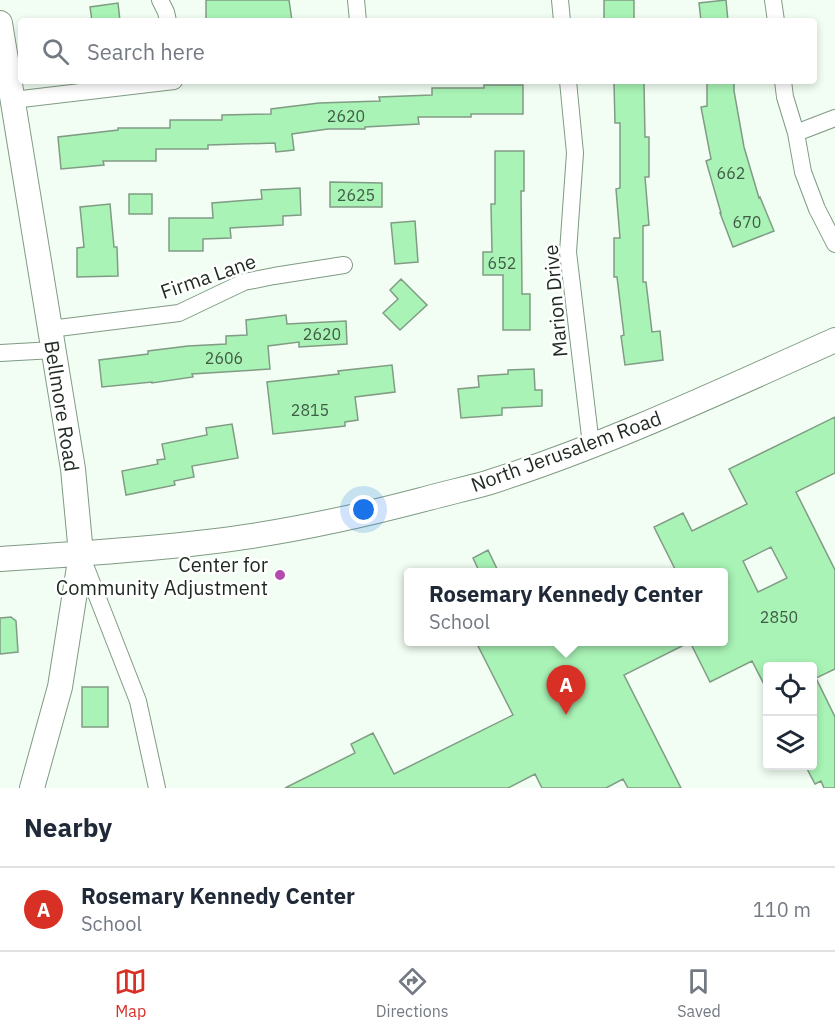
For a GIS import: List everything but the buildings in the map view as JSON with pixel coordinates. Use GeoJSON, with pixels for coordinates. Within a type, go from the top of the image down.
{"type":"FeatureCollection","features":[{"type":"Feature","properties":{"kind":"main road","name":"Bellmore Road"},"geometry":{"type":"LineString","coordinates":[[0,23],[73,469],[81,554],[60,687],[32,788]]}},
{"type":"Feature","properties":{"kind":"main road","name":"North Jerusalem Road"},"geometry":{"type":"LineString","coordinates":[[0,559],[191,544],[300,528],[360,516],[484,484],[649,423],[835,340]]}},
{"type":"Feature","properties":{"kind":"street"},"geometry":{"type":"LineString","coordinates":[[160,0],[167,18]]}},
{"type":"Feature","properties":{"kind":"street"},"geometry":{"type":"LineString","coordinates":[[356,0],[358,18]]}},
{"type":"Feature","properties":{"kind":"street"},"geometry":{"type":"LineString","coordinates":[[560,0],[562,18]]}},
{"type":"Feature","properties":{"kind":"street"},"geometry":{"type":"LineString","coordinates":[[773,0],[776,18]]}},
{"type":"Feature","properties":{"kind":"street"},"geometry":{"type":"LineString","coordinates":[[13,100],[149,84]]}},
{"type":"Feature","properties":{"kind":"street","name":"Marion Drive"},"geometry":{"type":"LineString","coordinates":[[568,84],[575,153],[568,252],[591,445]]}},
{"type":"Feature","properties":{"kind":"street"},"geometry":{"type":"LineString","coordinates":[[783,84],[803,172],[817,209],[835,244]]}},
{"type":"Feature","properties":{"kind":"street"},"geometry":{"type":"LineString","coordinates":[[796,133],[835,118]]}},
{"type":"Feature","properties":{"kind":"street","name":"Firma Lane"},"geometry":{"type":"LineString","coordinates":[[0,353],[52,339],[179,312],[244,282],[344,266]]}},
{"type":"Feature","properties":{"kind":"street"},"geometry":{"type":"LineString","coordinates":[[81,554],[138,701],[157,788]]}},
{"type":"Feature","properties":{"kind":"place","name":"Center for Community Adjustment"},"geometry":{"type":"Point","coordinates":[280,575]}},
{"type":"Feature","properties":{"kind":"place","name":"Rosemary Kennedy Center"},"geometry":{"type":"Point","coordinates":[566,715]}}]}
